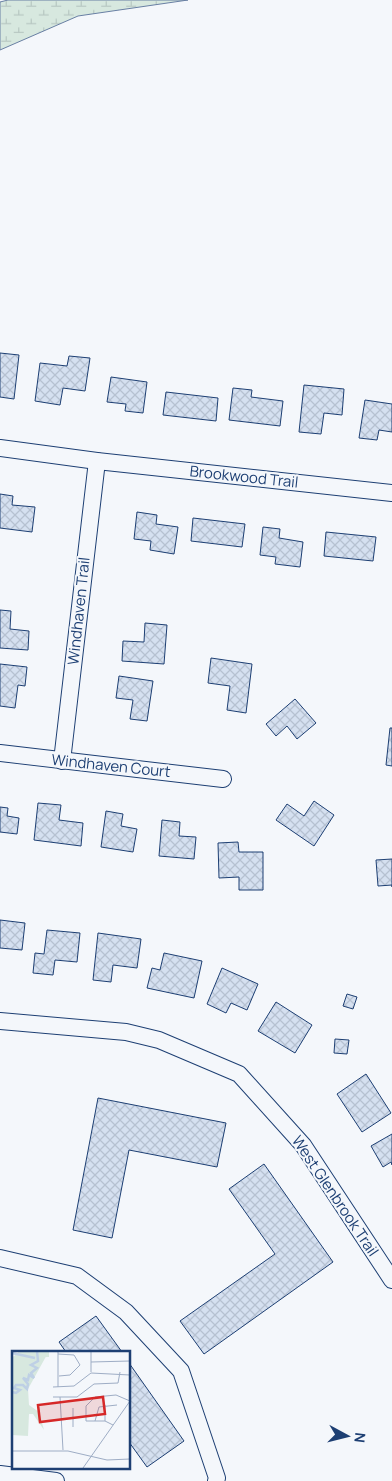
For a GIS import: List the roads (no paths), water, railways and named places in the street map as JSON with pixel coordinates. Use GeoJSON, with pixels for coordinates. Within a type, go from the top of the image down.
{"type":"FeatureCollection","features":[{"type":"Feature","properties":{"kind":"street","name":"Brookwood Trail"},"geometry":{"type":"LineString","coordinates":[[0,448],[392,493]]}},
{"type":"Feature","properties":{"kind":"street","name":"Windhaven Trail"},"geometry":{"type":"LineString","coordinates":[[62,761],[97,460]]}},
{"type":"Feature","properties":{"kind":"street","name":"Windhaven Court"},"geometry":{"type":"LineString","coordinates":[[0,753],[223,779]]}},
{"type":"Feature","properties":{"kind":"street","name":"West Glenbrook Trail"},"geometry":{"type":"LineString","coordinates":[[0,1021],[126,1032],[159,1040],[239,1074],[303,1145],[392,1280]]}},
{"type":"Feature","properties":{"kind":"street"},"geometry":{"type":"LineString","coordinates":[[0,1258],[78,1276],[126,1312],[181,1371],[217,1478],[216,1481]]}},
{"type":"Feature","properties":{"kind":"street"},"geometry":{"type":"LineString","coordinates":[[0,1474],[56,1481]]}}]}
